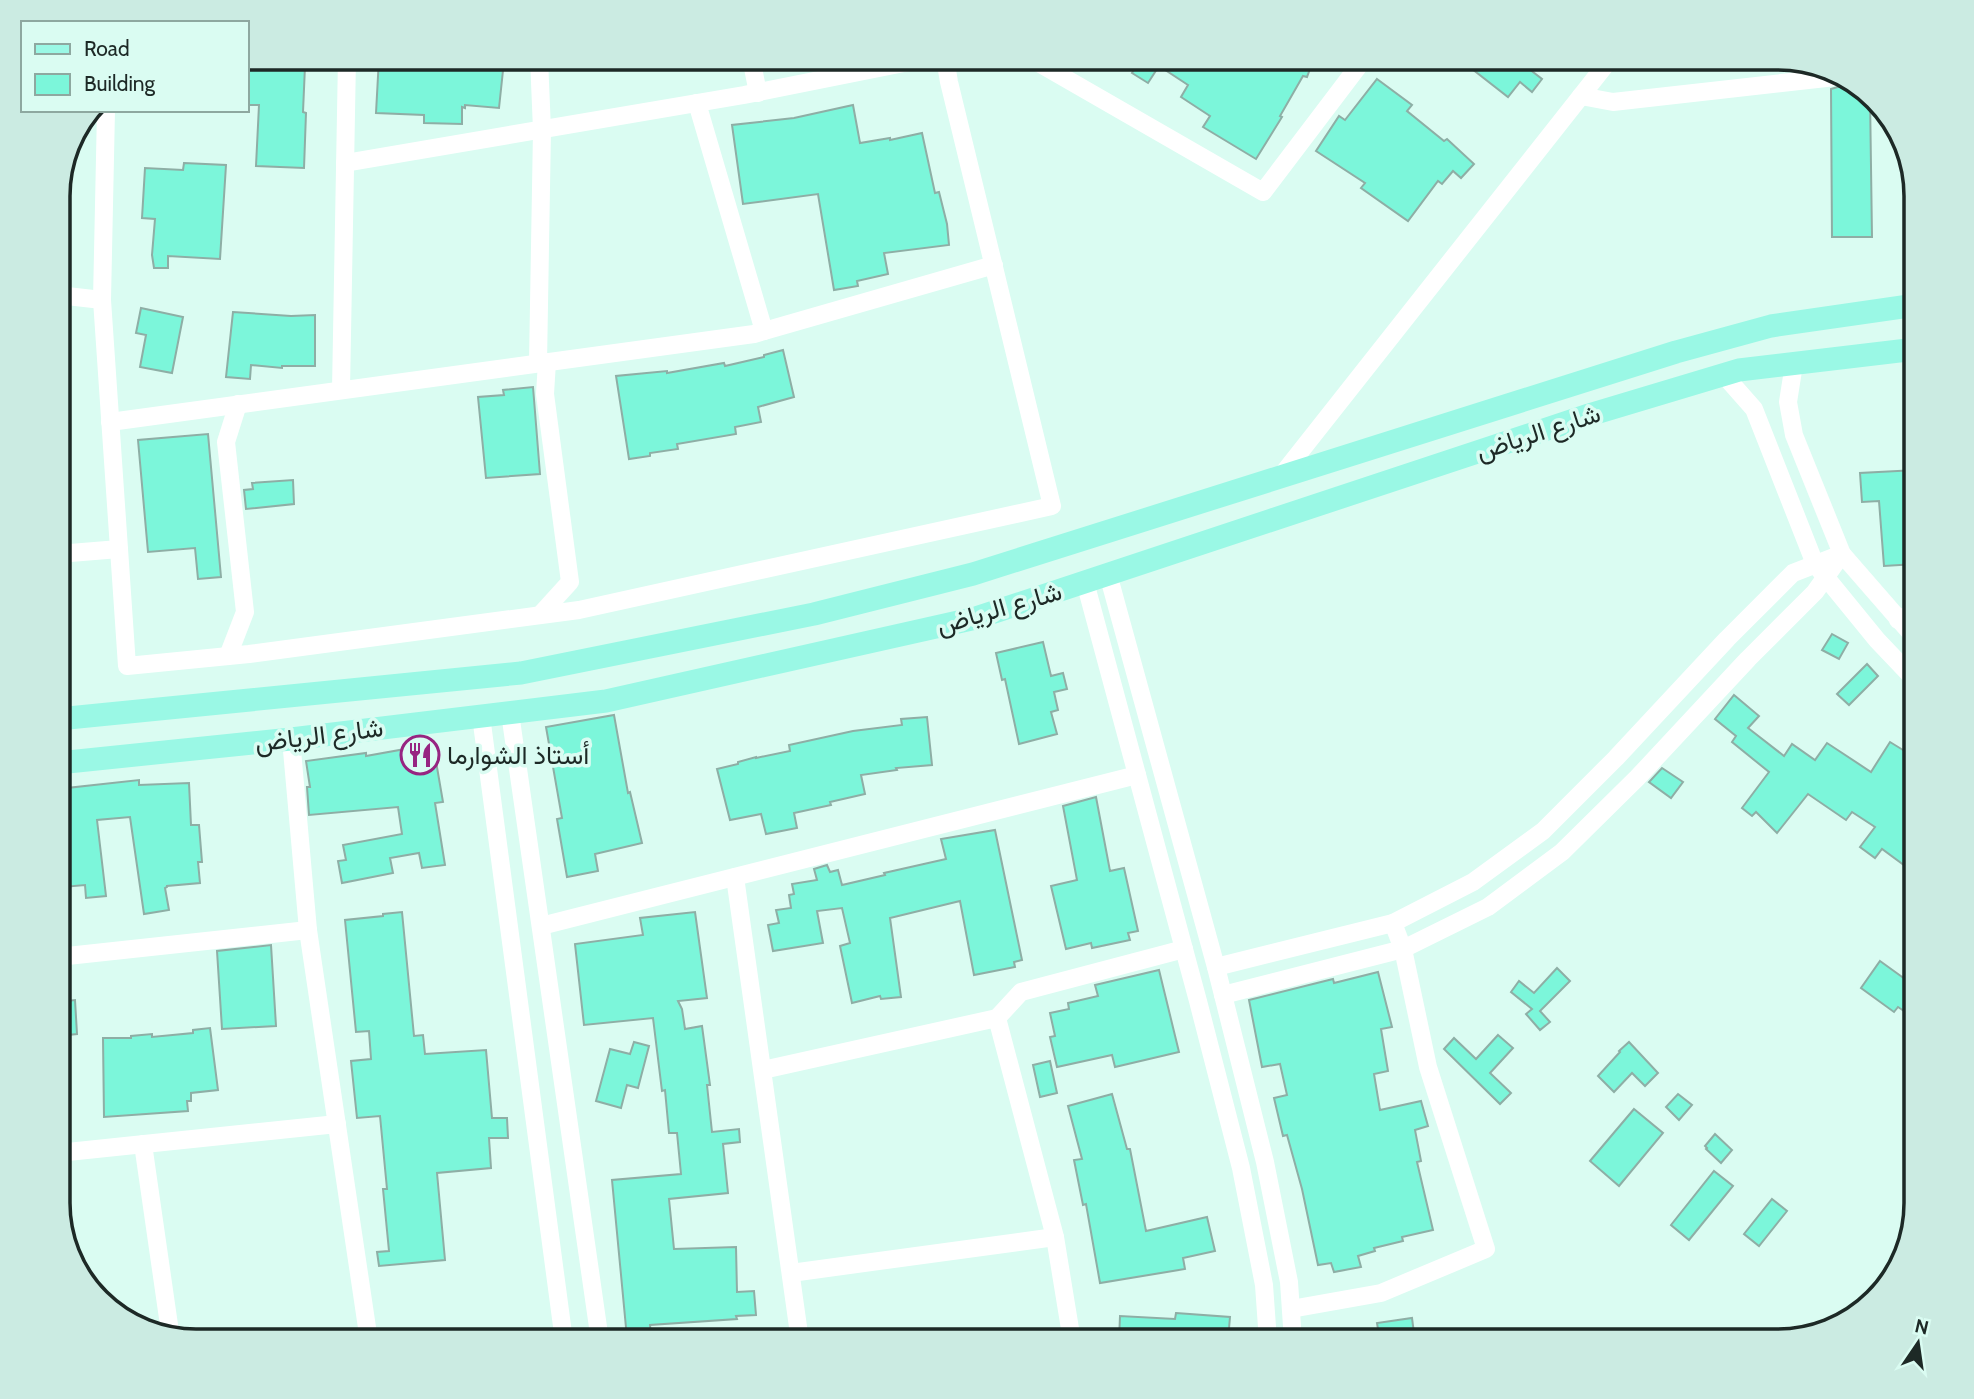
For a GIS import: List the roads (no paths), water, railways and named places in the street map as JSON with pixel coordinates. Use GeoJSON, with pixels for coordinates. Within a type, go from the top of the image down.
{"type":"FeatureCollection","features":[{"type":"Feature","properties":{"kind":"main road","name":"شارع الرياض"},"geometry":{"type":"LineString","coordinates":[[70,718],[521,673],[814,614],[973,574],[1735,335],[1771,326],[1904,307]]}},
{"type":"Feature","properties":{"kind":"main road","name":"شارع الرياض"},"geometry":{"type":"LineString","coordinates":[[70,762],[291,739],[606,701],[976,618],[1589,415],[1739,370],[1904,350]]}},
{"type":"Feature","properties":{"kind":"street"},"geometry":{"type":"LineString","coordinates":[[341,390],[347,70]]}},
{"type":"Feature","properties":{"kind":"street"},"geometry":{"type":"LineString","coordinates":[[539,70],[543,362],[570,582],[540,615]]}},
{"type":"Feature","properties":{"kind":"street"},"geometry":{"type":"LineString","coordinates":[[753,70],[758,93]]}},
{"type":"Feature","properties":{"kind":"street"},"geometry":{"type":"LineString","coordinates":[[345,163],[758,93],[870,70]]}},
{"type":"Feature","properties":{"kind":"street"},"geometry":{"type":"LineString","coordinates":[[106,112],[102,300],[127,666],[228,656],[579,610],[1052,506],[947,70]]}},
{"type":"Feature","properties":{"kind":"street"},"geometry":{"type":"LineString","coordinates":[[1051,70],[1263,192],[1348,70]]}},
{"type":"Feature","properties":{"kind":"street"},"geometry":{"type":"LineString","coordinates":[[1281,476],[1602,70]]}},
{"type":"Feature","properties":{"kind":"street"},"geometry":{"type":"LineString","coordinates":[[1581,96],[1613,102],[1819,77]]}},
{"type":"Feature","properties":{"kind":"street"},"geometry":{"type":"LineString","coordinates":[[698,103],[764,331]]}},
{"type":"Feature","properties":{"kind":"street"},"geometry":{"type":"LineString","coordinates":[[110,422],[754,334],[994,265]]}},
{"type":"Feature","properties":{"kind":"street"},"geometry":{"type":"LineString","coordinates":[[70,296],[102,300]]}},
{"type":"Feature","properties":{"kind":"street"},"geometry":{"type":"LineString","coordinates":[[1794,364],[1788,402],[1794,435],[1842,554],[1904,627]]}},
{"type":"Feature","properties":{"kind":"street"},"geometry":{"type":"LineString","coordinates":[[1724,375],[1754,409],[1820,571],[1904,668]]}},
{"type":"Feature","properties":{"kind":"street"},"geometry":{"type":"LineString","coordinates":[[228,656],[245,612],[226,442],[238,404]]}},
{"type":"Feature","properties":{"kind":"street"},"geometry":{"type":"LineString","coordinates":[[70,553],[119,549]]}},
{"type":"Feature","properties":{"kind":"street"},"geometry":{"type":"LineString","coordinates":[[1216,967],[1393,923],[1473,883],[1543,831],[1793,573],[1820,571],[1842,554]]}},
{"type":"Feature","properties":{"kind":"street"},"geometry":{"type":"LineString","coordinates":[[1223,995],[1403,949],[1488,907],[1562,852],[1637,778],[1815,592],[1820,571]]}},
{"type":"Feature","properties":{"kind":"street"},"geometry":{"type":"LineString","coordinates":[[1108,574],[1216,967],[1265,1162],[1289,1282],[1292,1329]]}},
{"type":"Feature","properties":{"kind":"street"},"geometry":{"type":"LineString","coordinates":[[1084,582],[1241,1168],[1264,1285],[1267,1329]]}},
{"type":"Feature","properties":{"kind":"street"},"geometry":{"type":"LineString","coordinates":[[1898,621],[1904,618]]}},
{"type":"Feature","properties":{"kind":"street"},"geometry":{"type":"LineString","coordinates":[[235,637],[249,653]]}},
{"type":"Feature","properties":{"kind":"street"},"geometry":{"type":"LineString","coordinates":[[510,713],[598,1329]]}},
{"type":"Feature","properties":{"kind":"street"},"geometry":{"type":"LineString","coordinates":[[481,716],[562,1329]]}},
{"type":"Feature","properties":{"kind":"street"},"geometry":{"type":"LineString","coordinates":[[291,739],[308,930],[367,1329]]}},
{"type":"Feature","properties":{"kind":"street"},"geometry":{"type":"LineString","coordinates":[[541,926],[1137,775]]}},
{"type":"Feature","properties":{"kind":"street"},"geometry":{"type":"LineString","coordinates":[[735,877],[799,1329]]}},
{"type":"Feature","properties":{"kind":"street"},"geometry":{"type":"LineString","coordinates":[[1291,1308],[1381,1293],[1486,1250],[1428,1067],[1403,949],[1393,923]]}},
{"type":"Feature","properties":{"kind":"street"},"geometry":{"type":"LineString","coordinates":[[70,956],[308,930]]}},
{"type":"Feature","properties":{"kind":"street"},"geometry":{"type":"LineString","coordinates":[[762,1070],[998,1018],[1021,992],[1184,948]]}},
{"type":"Feature","properties":{"kind":"street"},"geometry":{"type":"LineString","coordinates":[[998,1018],[1055,1237],[1070,1329]]}},
{"type":"Feature","properties":{"kind":"street"},"geometry":{"type":"LineString","coordinates":[[70,1152],[337,1124]]}},
{"type":"Feature","properties":{"kind":"street"},"geometry":{"type":"LineString","coordinates":[[143,1144],[169,1326]]}},
{"type":"Feature","properties":{"kind":"street"},"geometry":{"type":"LineString","coordinates":[[791,1273],[1055,1237]]}},
{"type":"Feature","properties":{"kind":"place","name":"أستاذ الشوارما"},"geometry":{"type":"Point","coordinates":[420,755]}}]}
